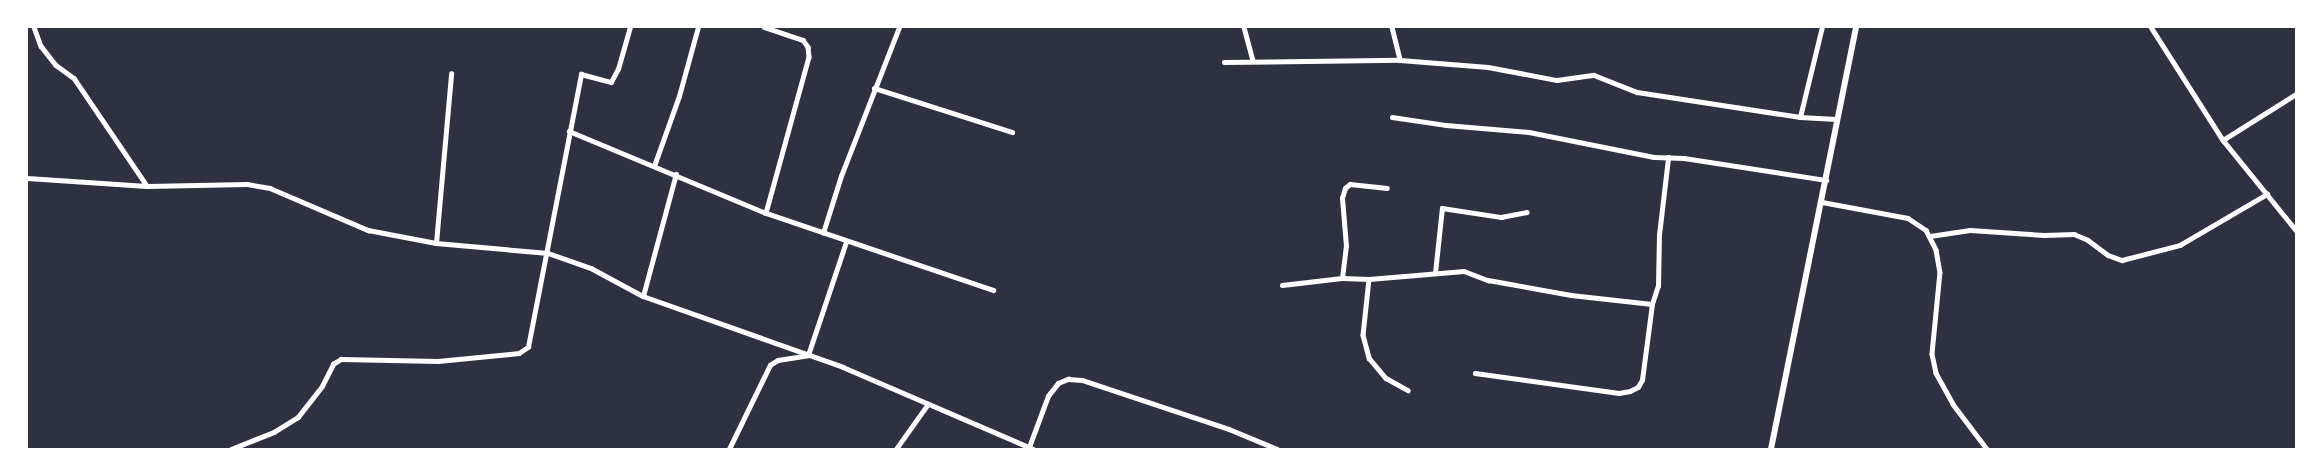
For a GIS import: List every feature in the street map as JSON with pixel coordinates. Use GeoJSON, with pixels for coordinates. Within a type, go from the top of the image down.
{"type":"FeatureCollection","features":[{"type":"Feature","properties":{"kind":"main road"},"geometry":{"type":"LineString","coordinates":[[1771,449],[1856,27]]}},
{"type":"Feature","properties":{"kind":"street"},"geometry":{"type":"LineString","coordinates":[[34,27],[41,46],[56,66],[74,78],[147,186]]}},
{"type":"Feature","properties":{"kind":"street"},"geometry":{"type":"LineString","coordinates":[[231,449],[274,432],[298,417],[322,386],[333,364],[341,359],[438,361],[519,353],[528,346],[548,253],[581,74],[611,82],[618,69],[630,27]]}},
{"type":"Feature","properties":{"kind":"street"},"geometry":{"type":"LineString","coordinates":[[654,166],[679,96],[698,27]]}},
{"type":"Feature","properties":{"kind":"street"},"geometry":{"type":"LineString","coordinates":[[764,27],[803,40],[808,47],[809,57],[766,213]]}},
{"type":"Feature","properties":{"kind":"street"},"geometry":{"type":"LineString","coordinates":[[823,233],[898,27]]}},
{"type":"Feature","properties":{"kind":"street"},"geometry":{"type":"LineString","coordinates":[[1244,27],[1253,60]]}},
{"type":"Feature","properties":{"kind":"street"},"geometry":{"type":"LineString","coordinates":[[1392,27],[1400,60]]}},
{"type":"Feature","properties":{"kind":"street"},"geometry":{"type":"LineString","coordinates":[[1800,117],[1822,27]]}},
{"type":"Feature","properties":{"kind":"street"},"geometry":{"type":"LineString","coordinates":[[2152,27],[2223,141],[2296,230]]}},
{"type":"Feature","properties":{"kind":"street"},"geometry":{"type":"LineString","coordinates":[[1224,62],[1400,60],[1488,67],[1557,80],[1594,75],[1637,92],[1800,117],[1836,119]]}},
{"type":"Feature","properties":{"kind":"street"},"geometry":{"type":"LineString","coordinates":[[436,243],[451,74]]}},
{"type":"Feature","properties":{"kind":"street"},"geometry":{"type":"LineString","coordinates":[[874,88],[1012,132]]}},
{"type":"Feature","properties":{"kind":"street"},"geometry":{"type":"LineString","coordinates":[[2223,141],[2296,94]]}},
{"type":"Feature","properties":{"kind":"street"},"geometry":{"type":"LineString","coordinates":[[1392,117],[1446,126],[1529,132],[1668,158],[1826,180]]}},
{"type":"Feature","properties":{"kind":"street"},"geometry":{"type":"LineString","coordinates":[[569,131],[766,213],[993,290]]}},
{"type":"Feature","properties":{"kind":"street"},"geometry":{"type":"LineString","coordinates":[[1475,373],[1619,393],[1638,387],[1642,380],[1652,304],[1658,286],[1659,235],[1668,158]]}},
{"type":"Feature","properties":{"kind":"street"},"geometry":{"type":"LineString","coordinates":[[643,296],[676,174]]}},
{"type":"Feature","properties":{"kind":"street"},"geometry":{"type":"LineString","coordinates":[[27,178],[147,186],[247,184],[270,188],[368,230],[436,243],[548,253],[591,268],[643,296],[808,354],[1031,448],[1048,396],[1058,383],[1068,379],[1082,380],[1228,429],[1277,449]]}},
{"type":"Feature","properties":{"kind":"street"},"geometry":{"type":"LineString","coordinates":[[1342,278],[1346,246],[1342,198],[1345,188],[1350,184],[1387,188]]}},
{"type":"Feature","properties":{"kind":"street"},"geometry":{"type":"LineString","coordinates":[[1930,236],[1970,230],[2044,235],[2074,234],[2088,240],[2108,255],[2122,260],[2180,245],[2267,194]]}},
{"type":"Feature","properties":{"kind":"street"},"geometry":{"type":"LineString","coordinates":[[1822,202],[1908,218],[1919,223],[1930,236],[1940,272],[1932,354],[1936,373],[1947,396],[1987,449]]}},
{"type":"Feature","properties":{"kind":"street"},"geometry":{"type":"LineString","coordinates":[[1435,273],[1442,208],[1501,217],[1527,212]]}},
{"type":"Feature","properties":{"kind":"street"},"geometry":{"type":"LineString","coordinates":[[808,354],[846,242]]}},
{"type":"Feature","properties":{"kind":"street"},"geometry":{"type":"LineString","coordinates":[[1282,285],[1342,278],[1369,279],[1464,271],[1488,280],[1571,295],[1652,304]]}},
{"type":"Feature","properties":{"kind":"street"},"geometry":{"type":"LineString","coordinates":[[1369,279],[1363,334],[1369,358],[1386,378],[1408,390]]}},
{"type":"Feature","properties":{"kind":"street"},"geometry":{"type":"LineString","coordinates":[[729,449],[770,364],[808,354]]}},
{"type":"Feature","properties":{"kind":"street"},"geometry":{"type":"LineString","coordinates":[[896,449],[928,404]]}}]}
